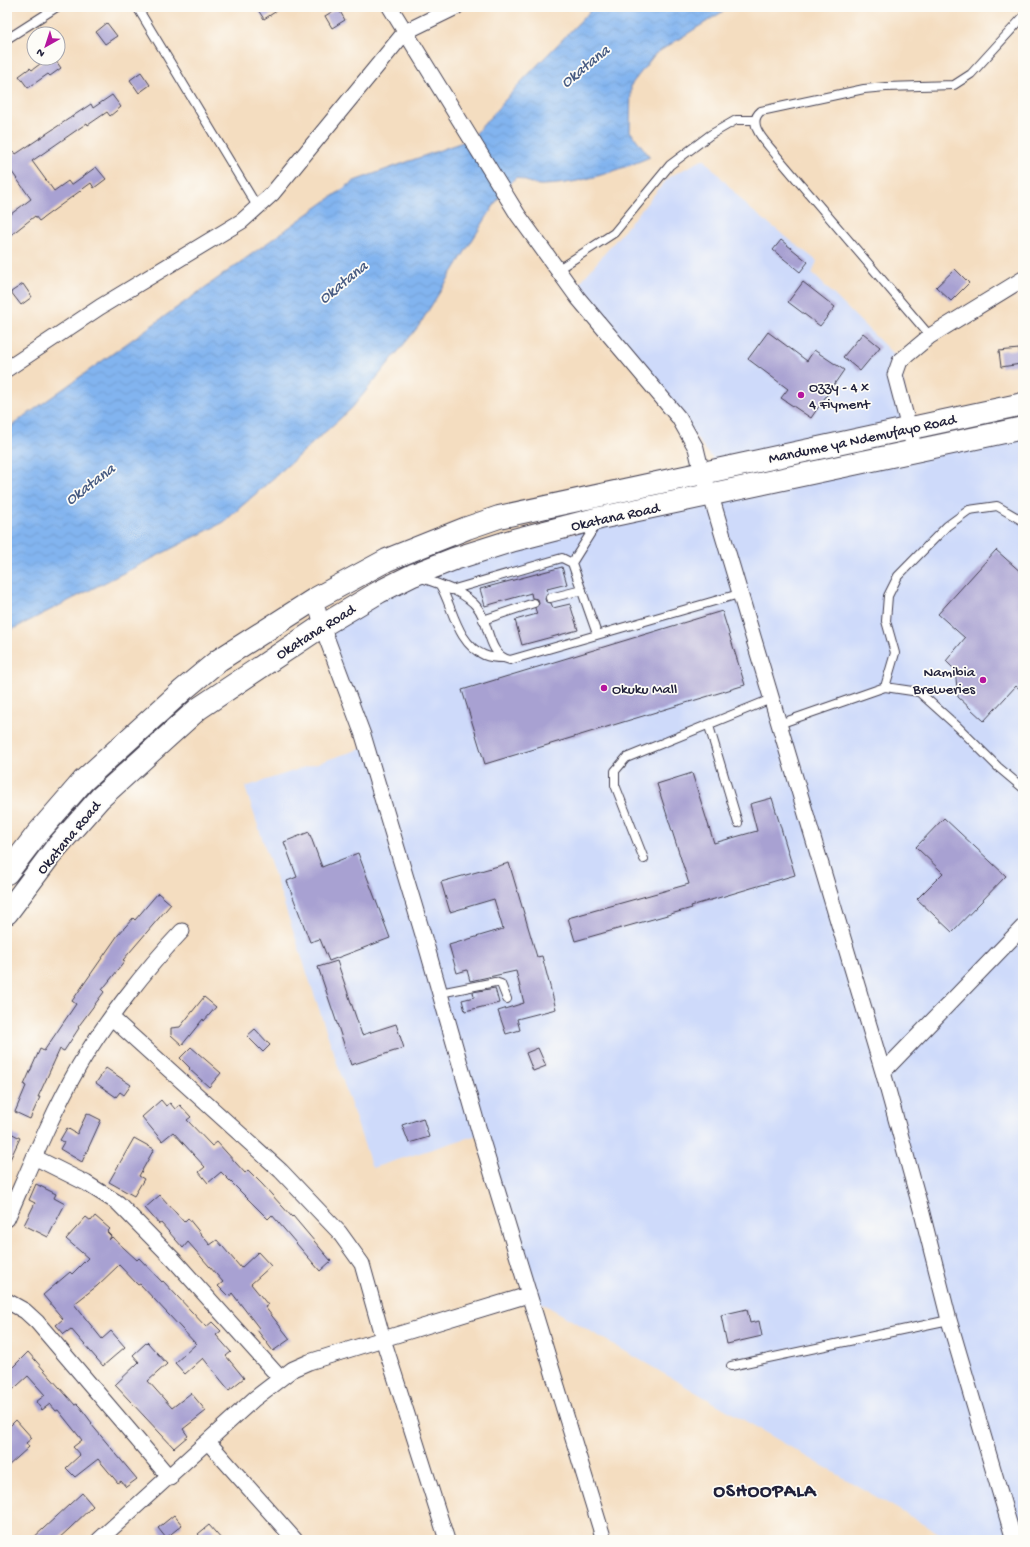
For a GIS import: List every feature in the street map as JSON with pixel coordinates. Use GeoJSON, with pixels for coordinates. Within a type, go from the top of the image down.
{"type":"FeatureCollection","features":[{"type":"Feature","properties":{"kind":"main road","name":"Mandume ya Ndemufayo Road"},"geometry":{"type":"LineString","coordinates":[[702,473],[1023,404]]}},
{"type":"Feature","properties":{"kind":"main road","name":"Mandume ya Ndemufayo Road"},"geometry":{"type":"LineString","coordinates":[[711,496],[1023,428]]}},
{"type":"Feature","properties":{"kind":"main road","name":"Okatana Road"},"geometry":{"type":"LineString","coordinates":[[7,873],[37,834],[83,781],[178,694],[225,656],[315,599],[388,560],[486,521],[529,510],[702,473]]}},
{"type":"Feature","properties":{"kind":"main road","name":"Okatana Road"},"geometry":{"type":"LineString","coordinates":[[7,913],[55,849],[100,798],[198,709],[322,626],[379,592],[413,575],[454,559],[514,540],[600,518],[711,496]]}},
{"type":"Feature","properties":{"kind":"street"},"geometry":{"type":"LineString","coordinates":[[390,7],[518,215],[557,270],[679,418],[696,448],[702,473],[711,496],[739,594],[883,1072],[922,1213],[948,1320],[1014,1540]]}},
{"type":"Feature","properties":{"kind":"street"},"geometry":{"type":"LineString","coordinates":[[7,369],[100,307],[242,222],[258,208],[405,32],[456,7]]}},
{"type":"Feature","properties":{"kind":"street"},"geometry":{"type":"LineString","coordinates":[[915,451],[895,375],[900,362],[930,336],[1023,279]]}},
{"type":"Feature","properties":{"kind":"street"},"geometry":{"type":"LineString","coordinates":[[315,599],[322,626],[363,736],[528,1295],[604,1540]]}},
{"type":"Feature","properties":{"kind":"street"},"geometry":{"type":"LineString","coordinates":[[883,1072],[1023,927]]}},
{"type":"Feature","properties":{"kind":"street"},"geometry":{"type":"LineString","coordinates":[[7,1219],[61,1099],[80,1064],[143,976],[182,931]]}},
{"type":"Feature","properties":{"kind":"street"},"geometry":{"type":"LineString","coordinates":[[112,1018],[281,1171],[339,1232],[362,1264],[383,1339],[447,1540]]}},
{"type":"Feature","properties":{"kind":"street"},"geometry":{"type":"LineString","coordinates":[[34,1157],[86,1183],[118,1203],[174,1260],[280,1378]]}},
{"type":"Feature","properties":{"kind":"street"},"geometry":{"type":"LineString","coordinates":[[102,1539],[280,1378],[309,1362],[528,1295]]}},
{"type":"Feature","properties":{"kind":"street"},"geometry":{"type":"LineString","coordinates":[[7,1301],[25,1311],[36,1322],[170,1478]]}},
{"type":"Feature","properties":{"kind":"street"},"geometry":{"type":"LineString","coordinates":[[208,1442],[295,1540]]}},
{"type":"Feature","properties":{"kind":"lane"},"geometry":{"type":"LineString","coordinates":[[7,38],[57,7]]}},
{"type":"Feature","properties":{"kind":"lane"},"geometry":{"type":"LineString","coordinates":[[137,7],[258,208]]}},
{"type":"Feature","properties":{"kind":"lane"},"geometry":{"type":"LineString","coordinates":[[930,336],[776,155],[755,127],[755,120],[757,114],[761,111],[864,89],[954,85],[971,74],[1023,17]]}},
{"type":"Feature","properties":{"kind":"lane"},"geometry":{"type":"LineString","coordinates":[[557,270],[614,233],[670,165],[710,135],[736,120],[755,120]]}},
{"type":"Feature","properties":{"kind":"lane"},"geometry":{"type":"LineString","coordinates":[[885,687],[895,653],[886,621],[888,596],[898,576],[948,526],[969,510],[997,506],[1023,521]]}},
{"type":"Feature","properties":{"kind":"lane"},"geometry":{"type":"LineString","coordinates":[[572,563],[600,518]]}},
{"type":"Feature","properties":{"kind":"lane"},"geometry":{"type":"LineString","coordinates":[[451,590],[562,558],[572,563],[597,634]]}},
{"type":"Feature","properties":{"kind":"lane"},"geometry":{"type":"LineString","coordinates":[[413,575],[451,590],[466,598],[478,607],[497,652],[503,658]]}},
{"type":"Feature","properties":{"kind":"lane"},"geometry":{"type":"LineString","coordinates":[[440,585],[465,640],[471,648],[484,656],[510,660],[739,594]]}},
{"type":"Feature","properties":{"kind":"lane"},"geometry":{"type":"LineString","coordinates":[[550,598],[582,590]]}},
{"type":"Feature","properties":{"kind":"lane"},"geometry":{"type":"LineString","coordinates":[[483,620],[534,603]]}},
{"type":"Feature","properties":{"kind":"lane"},"geometry":{"type":"LineString","coordinates":[[779,724],[885,687],[919,692],[998,767],[1023,788]]}},
{"type":"Feature","properties":{"kind":"lane"},"geometry":{"type":"LineString","coordinates":[[644,859],[615,785],[615,771],[626,758],[708,726],[771,699]]}},
{"type":"Feature","properties":{"kind":"lane"},"geometry":{"type":"LineString","coordinates":[[708,726],[738,824]]}},
{"type":"Feature","properties":{"kind":"lane"},"geometry":{"type":"LineString","coordinates":[[440,993],[495,982],[502,984],[507,999]]}},
{"type":"Feature","properties":{"kind":"lane"},"geometry":{"type":"LineString","coordinates":[[731,1366],[948,1320]]}},
{"type":"Feature","properties":{"kind":"shaded area"},"geometry":{"type":"Polygon","coordinates":[[[704,159],[749,208],[817,261],[812,273],[900,361],[915,451],[1023,428],[1023,1540],[951,1540],[528,1295],[480,1134],[372,1168],[245,787],[366,747],[324,627],[431,573],[711,495],[712,458],[578,285],[669,177],[704,159]]]}},
{"type":"Feature","properties":{"kind":"water","name":"Okatana"},"geometry":{"type":"Polygon","coordinates":[[[594,7],[730,7],[655,54],[631,85],[630,131],[650,157],[611,172],[571,182],[537,185],[516,177],[503,191],[418,327],[352,408],[224,522],[7,632],[7,429],[354,181],[471,139],[520,83],[594,7]]]}},
{"type":"Feature","properties":{"kind":"building"},"geometry":{"type":"Polygon","coordinates":[[[256,7],[283,7],[264,19],[256,7]]]}},
{"type":"Feature","properties":{"kind":"building"},"geometry":{"type":"Polygon","coordinates":[[[338,8],[345,20],[332,28],[325,16],[338,8]]]}},
{"type":"Feature","properties":{"kind":"building"},"geometry":{"type":"Polygon","coordinates":[[[107,23],[117,36],[105,44],[96,32],[107,23]]]}},
{"type":"Feature","properties":{"kind":"building"},"geometry":{"type":"Polygon","coordinates":[[[37,66],[60,66],[61,68],[50,76],[48,74],[28,88],[19,76],[30,68],[32,70],[37,66]]]}},
{"type":"Feature","properties":{"kind":"building"},"geometry":{"type":"Polygon","coordinates":[[[141,72],[150,85],[139,93],[130,80],[141,72]]]}},
{"type":"Feature","properties":{"kind":"building"},"geometry":{"type":"Polygon","coordinates":[[[112,95],[121,107],[110,116],[107,112],[88,125],[87,123],[32,161],[54,191],[68,181],[71,185],[96,167],[106,179],[94,188],[91,183],[39,221],[35,216],[7,238],[7,217],[31,199],[7,165],[7,157],[14,151],[16,154],[91,104],[93,108],[112,95]]]}},
{"type":"Feature","properties":{"kind":"building"},"geometry":{"type":"Polygon","coordinates":[[[781,240],[808,262],[800,272],[773,250],[781,240]]]}},
{"type":"Feature","properties":{"kind":"building"},"geometry":{"type":"Polygon","coordinates":[[[955,269],[969,283],[951,301],[936,287],[955,269]]]}},
{"type":"Feature","properties":{"kind":"building"},"geometry":{"type":"Polygon","coordinates":[[[803,282],[835,307],[820,326],[788,302],[803,282]]]}},
{"type":"Feature","properties":{"kind":"building"},"geometry":{"type":"Polygon","coordinates":[[[23,284],[32,297],[21,305],[11,292],[23,284]]]}},
{"type":"Feature","properties":{"kind":"building"},"geometry":{"type":"Polygon","coordinates":[[[768,332],[807,361],[814,350],[844,370],[811,418],[781,398],[788,389],[748,359],[768,332]]]}},
{"type":"Feature","properties":{"kind":"building"},"geometry":{"type":"Polygon","coordinates":[[[863,333],[880,347],[860,371],[843,357],[863,333]]]}},
{"type":"Feature","properties":{"kind":"building"},"geometry":{"type":"Polygon","coordinates":[[[1019,349],[1021,364],[1001,367],[999,351],[1019,349]]]}},
{"type":"Feature","properties":{"kind":"building"},"geometry":{"type":"Polygon","coordinates":[[[996,550],[1023,574],[1023,692],[1016,686],[984,721],[958,697],[955,670],[946,661],[965,638],[938,614],[996,550]]]}},
{"type":"Feature","properties":{"kind":"building"},"geometry":{"type":"Polygon","coordinates":[[[562,567],[567,584],[547,589],[548,593],[545,599],[546,602],[551,603],[553,608],[570,604],[578,630],[522,645],[515,620],[537,614],[535,608],[539,604],[538,599],[532,598],[531,593],[485,606],[480,589],[562,567]]]}},
{"type":"Feature","properties":{"kind":"building","name":"Okuku Mall"},"geometry":{"type":"Polygon","coordinates":[[[722,611],[745,685],[485,764],[462,690],[722,611]]]}},
{"type":"Feature","properties":{"kind":"building"},"geometry":{"type":"Polygon","coordinates":[[[692,773],[714,843],[757,831],[750,804],[772,798],[795,875],[691,906],[692,908],[575,941],[568,918],[689,884],[657,784],[692,773]]]}},
{"type":"Feature","properties":{"kind":"building"},"geometry":{"type":"Polygon","coordinates":[[[944,818],[1006,876],[952,932],[917,899],[943,873],[916,847],[944,818]]]}},
{"type":"Feature","properties":{"kind":"building"},"geometry":{"type":"Polygon","coordinates":[[[309,832],[322,867],[358,853],[390,938],[329,961],[320,939],[310,942],[287,881],[297,877],[284,842],[309,832]]]}},
{"type":"Feature","properties":{"kind":"building"},"geometry":{"type":"Polygon","coordinates":[[[509,863],[537,957],[542,956],[556,1009],[517,1019],[520,1030],[506,1034],[498,1011],[524,1003],[516,971],[470,981],[467,970],[457,973],[449,945],[503,929],[494,899],[450,912],[441,882],[509,863]]]}},
{"type":"Feature","properties":{"kind":"building"},"geometry":{"type":"Polygon","coordinates":[[[158,893],[171,904],[123,960],[125,961],[102,990],[104,992],[78,1027],[79,1028],[64,1051],[60,1049],[38,1097],[40,1097],[30,1119],[15,1112],[26,1086],[24,1085],[40,1049],[44,1051],[76,1004],[72,1001],[118,935],[133,918],[135,920],[158,893]]]}},
{"type":"Feature","properties":{"kind":"building"},"geometry":{"type":"Polygon","coordinates":[[[337,961],[362,1035],[396,1024],[404,1048],[351,1065],[318,967],[337,961]]]}},
{"type":"Feature","properties":{"kind":"building"},"geometry":{"type":"Polygon","coordinates":[[[495,988],[499,1003],[465,1011],[462,1000],[474,997],[473,992],[495,988]]]}},
{"type":"Feature","properties":{"kind":"building"},"geometry":{"type":"Polygon","coordinates":[[[204,997],[216,1007],[204,1021],[203,1019],[182,1045],[171,1035],[171,1028],[180,1027],[204,997]]]}},
{"type":"Feature","properties":{"kind":"building"},"geometry":{"type":"Polygon","coordinates":[[[255,1029],[270,1045],[263,1052],[247,1036],[255,1029]]]}},
{"type":"Feature","properties":{"kind":"building"},"geometry":{"type":"Polygon","coordinates":[[[191,1047],[221,1073],[209,1087],[189,1069],[190,1068],[180,1058],[191,1047]]]}},
{"type":"Feature","properties":{"kind":"building"},"geometry":{"type":"Polygon","coordinates":[[[538,1048],[546,1066],[533,1071],[526,1053],[538,1048]]]}},
{"type":"Feature","properties":{"kind":"building"},"geometry":{"type":"Polygon","coordinates":[[[106,1068],[131,1085],[124,1095],[120,1092],[116,1097],[96,1083],[106,1068]]]}},
{"type":"Feature","properties":{"kind":"building"},"geometry":{"type":"Polygon","coordinates":[[[161,1100],[166,1106],[170,1103],[175,1109],[180,1105],[191,1117],[187,1120],[212,1146],[217,1142],[245,1173],[248,1170],[292,1217],[293,1216],[331,1261],[320,1271],[272,1215],[268,1219],[221,1172],[208,1183],[199,1172],[205,1167],[173,1132],[162,1141],[142,1117],[161,1100]]]}},
{"type":"Feature","properties":{"kind":"building"},"geometry":{"type":"Polygon","coordinates":[[[87,1113],[101,1120],[82,1162],[60,1149],[64,1142],[60,1140],[67,1128],[77,1134],[87,1113]]]}},
{"type":"Feature","properties":{"kind":"building"},"geometry":{"type":"Polygon","coordinates":[[[423,1118],[429,1137],[409,1143],[402,1125],[423,1118]]]}},
{"type":"Feature","properties":{"kind":"building"},"geometry":{"type":"Polygon","coordinates":[[[7,1131],[20,1138],[7,1166],[7,1131]]]}},
{"type":"Feature","properties":{"kind":"building"},"geometry":{"type":"Polygon","coordinates":[[[134,1138],[154,1149],[139,1176],[144,1179],[134,1196],[109,1182],[134,1138]]]}},
{"type":"Feature","properties":{"kind":"building"},"geometry":{"type":"Polygon","coordinates":[[[36,1184],[56,1194],[54,1198],[65,1204],[48,1237],[24,1225],[35,1203],[29,1200],[36,1184]]]}},
{"type":"Feature","properties":{"kind":"building"},"geometry":{"type":"Polygon","coordinates":[[[160,1195],[184,1222],[188,1218],[210,1245],[217,1240],[241,1268],[258,1252],[271,1266],[251,1284],[268,1305],[265,1307],[290,1339],[273,1351],[257,1330],[259,1328],[232,1293],[229,1297],[218,1286],[223,1282],[188,1242],[183,1248],[161,1223],[159,1224],[145,1208],[160,1195]]]}},
{"type":"Feature","properties":{"kind":"building"},"geometry":{"type":"Polygon","coordinates":[[[95,1216],[110,1229],[107,1232],[111,1236],[109,1240],[112,1237],[137,1260],[139,1258],[206,1327],[212,1322],[221,1331],[216,1335],[231,1352],[226,1356],[244,1378],[229,1390],[203,1358],[185,1374],[175,1363],[196,1344],[140,1284],[138,1285],[119,1265],[97,1286],[74,1304],[102,1339],[111,1331],[125,1347],[103,1366],[71,1329],[64,1334],[56,1325],[63,1319],[43,1295],[70,1272],[72,1274],[88,1258],[66,1239],[86,1217],[91,1221],[95,1216]]]}},
{"type":"Feature","properties":{"kind":"building"},"geometry":{"type":"Polygon","coordinates":[[[747,1309],[750,1323],[759,1321],[762,1336],[727,1344],[721,1315],[747,1309]]]}},
{"type":"Feature","properties":{"kind":"building"},"geometry":{"type":"Polygon","coordinates":[[[147,1342],[167,1364],[148,1381],[172,1408],[191,1393],[206,1411],[183,1429],[188,1436],[174,1448],[115,1385],[139,1362],[133,1355],[147,1342]]]}},
{"type":"Feature","properties":{"kind":"building"},"geometry":{"type":"Polygon","coordinates":[[[28,1352],[75,1405],[77,1404],[80,1407],[92,1423],[91,1424],[137,1479],[126,1487],[121,1481],[118,1483],[98,1459],[75,1477],[66,1468],[80,1455],[73,1447],[82,1440],[58,1410],[56,1411],[50,1404],[42,1410],[36,1402],[45,1395],[28,1376],[7,1395],[7,1373],[28,1352]]]}},
{"type":"Feature","properties":{"kind":"building"},"geometry":{"type":"Polygon","coordinates":[[[16,1420],[32,1438],[26,1443],[29,1447],[7,1467],[7,1429],[16,1420]]]}},
{"type":"Feature","properties":{"kind":"building"},"geometry":{"type":"Polygon","coordinates":[[[82,1493],[93,1506],[69,1529],[57,1540],[31,1540],[82,1493]]]}},
{"type":"Feature","properties":{"kind":"building"},"geometry":{"type":"Polygon","coordinates":[[[174,1515],[182,1525],[166,1538],[158,1528],[174,1515]]]}},
{"type":"Feature","properties":{"kind":"building"},"geometry":{"type":"Polygon","coordinates":[[[209,1525],[222,1540],[203,1540],[198,1534],[209,1525]]]}},
{"type":"Feature","properties":{"kind":"place","name":"Ozzy - 4 x 4 Fiyment"},"geometry":{"type":"Point","coordinates":[801,395]}},
{"type":"Feature","properties":{"kind":"place","name":"Namibia Breweries"},"geometry":{"type":"Point","coordinates":[983,680]}},
{"type":"Feature","properties":{"kind":"place","name":"Okuku Mall"},"geometry":{"type":"Point","coordinates":[604,688]}},
{"type":"Feature","properties":{"kind":"district","name":"OSHOOPALA"},"geometry":{"type":"Point","coordinates":[765,1489]}}]}
